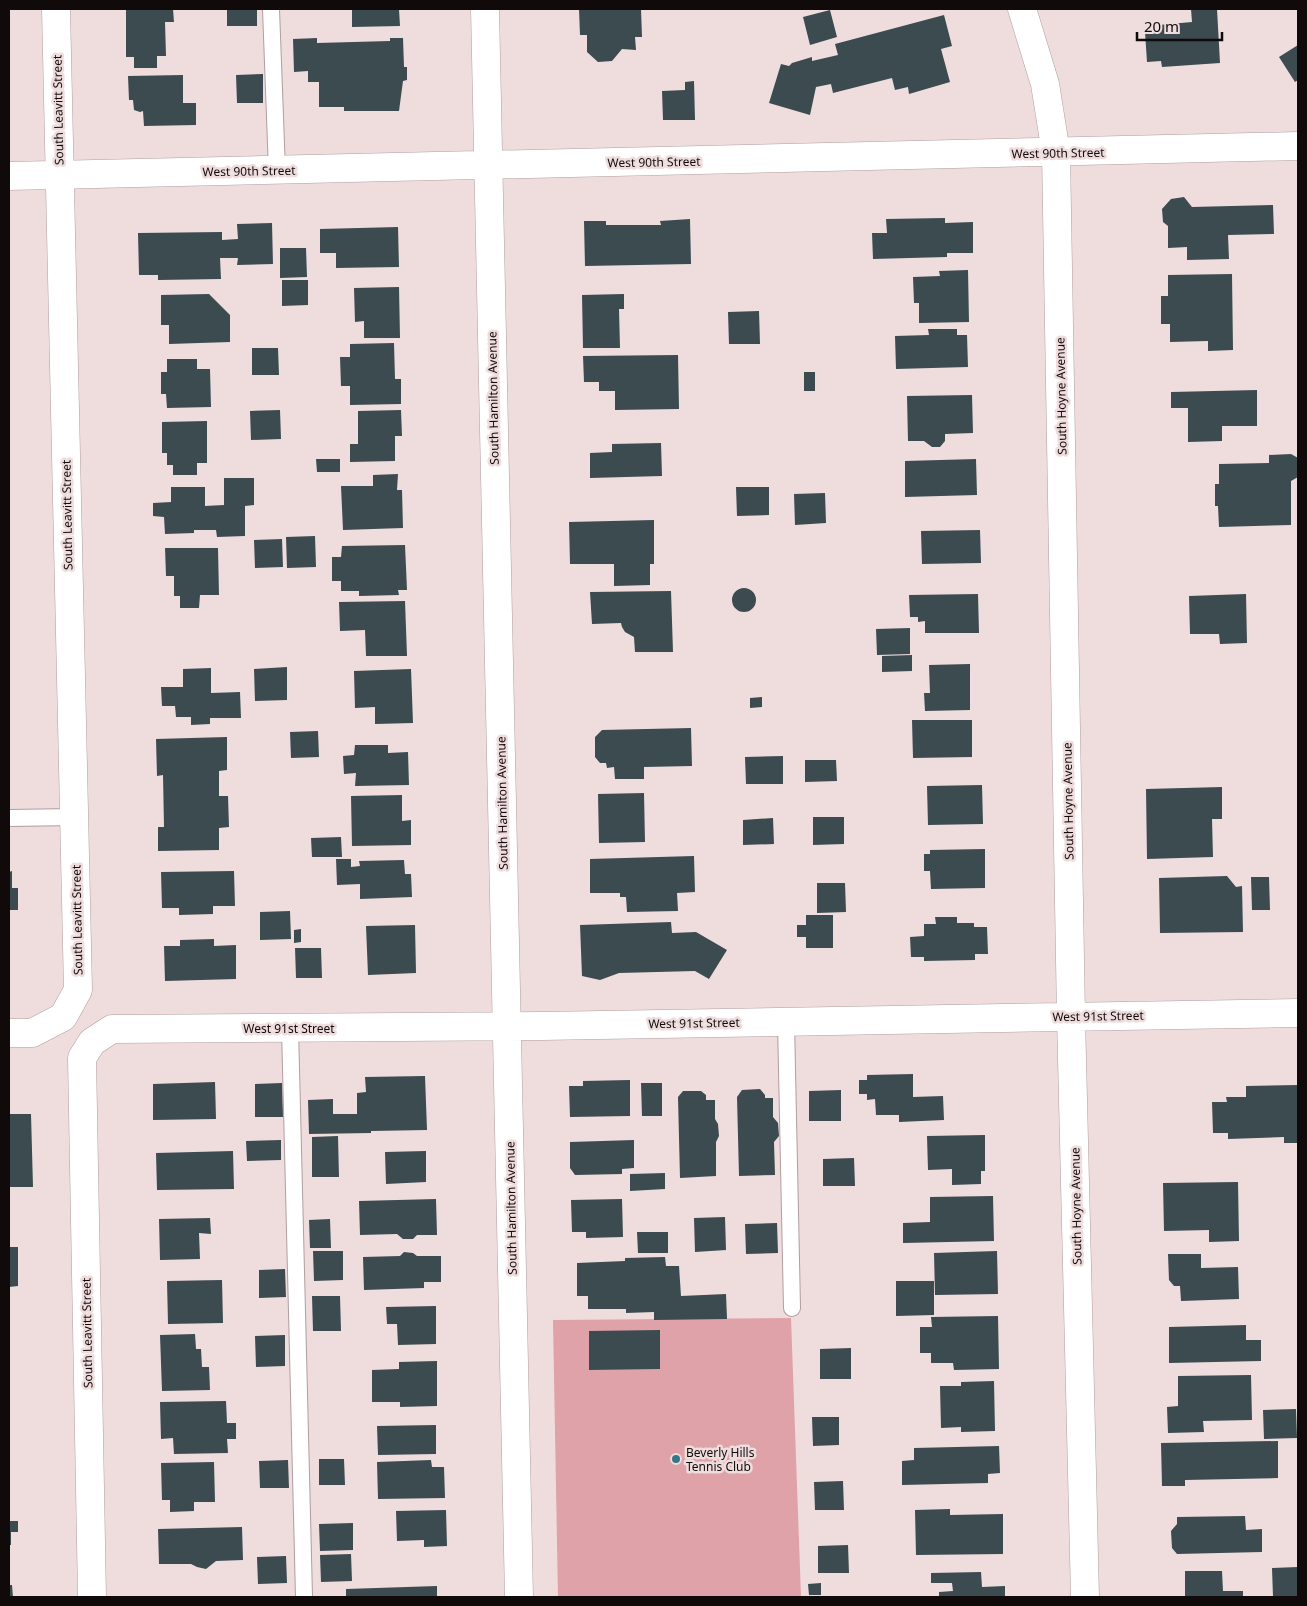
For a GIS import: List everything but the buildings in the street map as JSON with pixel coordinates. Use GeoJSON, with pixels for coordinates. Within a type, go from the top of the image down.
{"type":"FeatureCollection","features":[{"type":"Feature","properties":{"kind":"street","name":"South Leavitt Street"},"geometry":{"type":"LineString","coordinates":[[9,1033],[32,1032],[63,1016],[78,990],[56,9]]}},
{"type":"Feature","properties":{"kind":"street","name":"South Hamilton Avenue"},"geometry":{"type":"LineString","coordinates":[[485,9],[520,1597]]}},
{"type":"Feature","properties":{"kind":"street","name":"South Hoyne Avenue"},"geometry":{"type":"LineString","coordinates":[[1022,9],[1045,84],[1056,153],[1071,1016],[1085,1597]]}},
{"type":"Feature","properties":{"kind":"street","name":"West 90th Street"},"geometry":{"type":"LineString","coordinates":[[9,176],[1298,146]]}},
{"type":"Feature","properties":{"kind":"street","name":"West 91st Street"},"geometry":{"type":"LineString","coordinates":[[92,1042],[112,1029],[507,1026],[1298,1013]]}},
{"type":"Feature","properties":{"kind":"street","name":"South Leavitt Street"},"geometry":{"type":"LineString","coordinates":[[92,1042],[82,1058],[92,1597]]}},
{"type":"Feature","properties":{"kind":"lane"},"geometry":{"type":"LineString","coordinates":[[271,9],[278,170]]}},
{"type":"Feature","properties":{"kind":"lane"},"geometry":{"type":"LineString","coordinates":[[9,818],[75,818]]}},
{"type":"Feature","properties":{"kind":"lane"},"geometry":{"type":"LineString","coordinates":[[786,1022],[792,1308]]}},
{"type":"Feature","properties":{"kind":"lane"},"geometry":{"type":"LineString","coordinates":[[290,1028],[304,1597]]}},
{"type":"Feature","properties":{"kind":"shaded area","name":"Beverly Hills Tennis Club"},"geometry":{"type":"Polygon","coordinates":[[[791,1318],[801,1597],[558,1597],[553,1320],[791,1318]]]}},
{"type":"Feature","properties":{"kind":"place","name":"Beverly Hills Tennis Club"},"geometry":{"type":"Point","coordinates":[676,1459]}}]}
